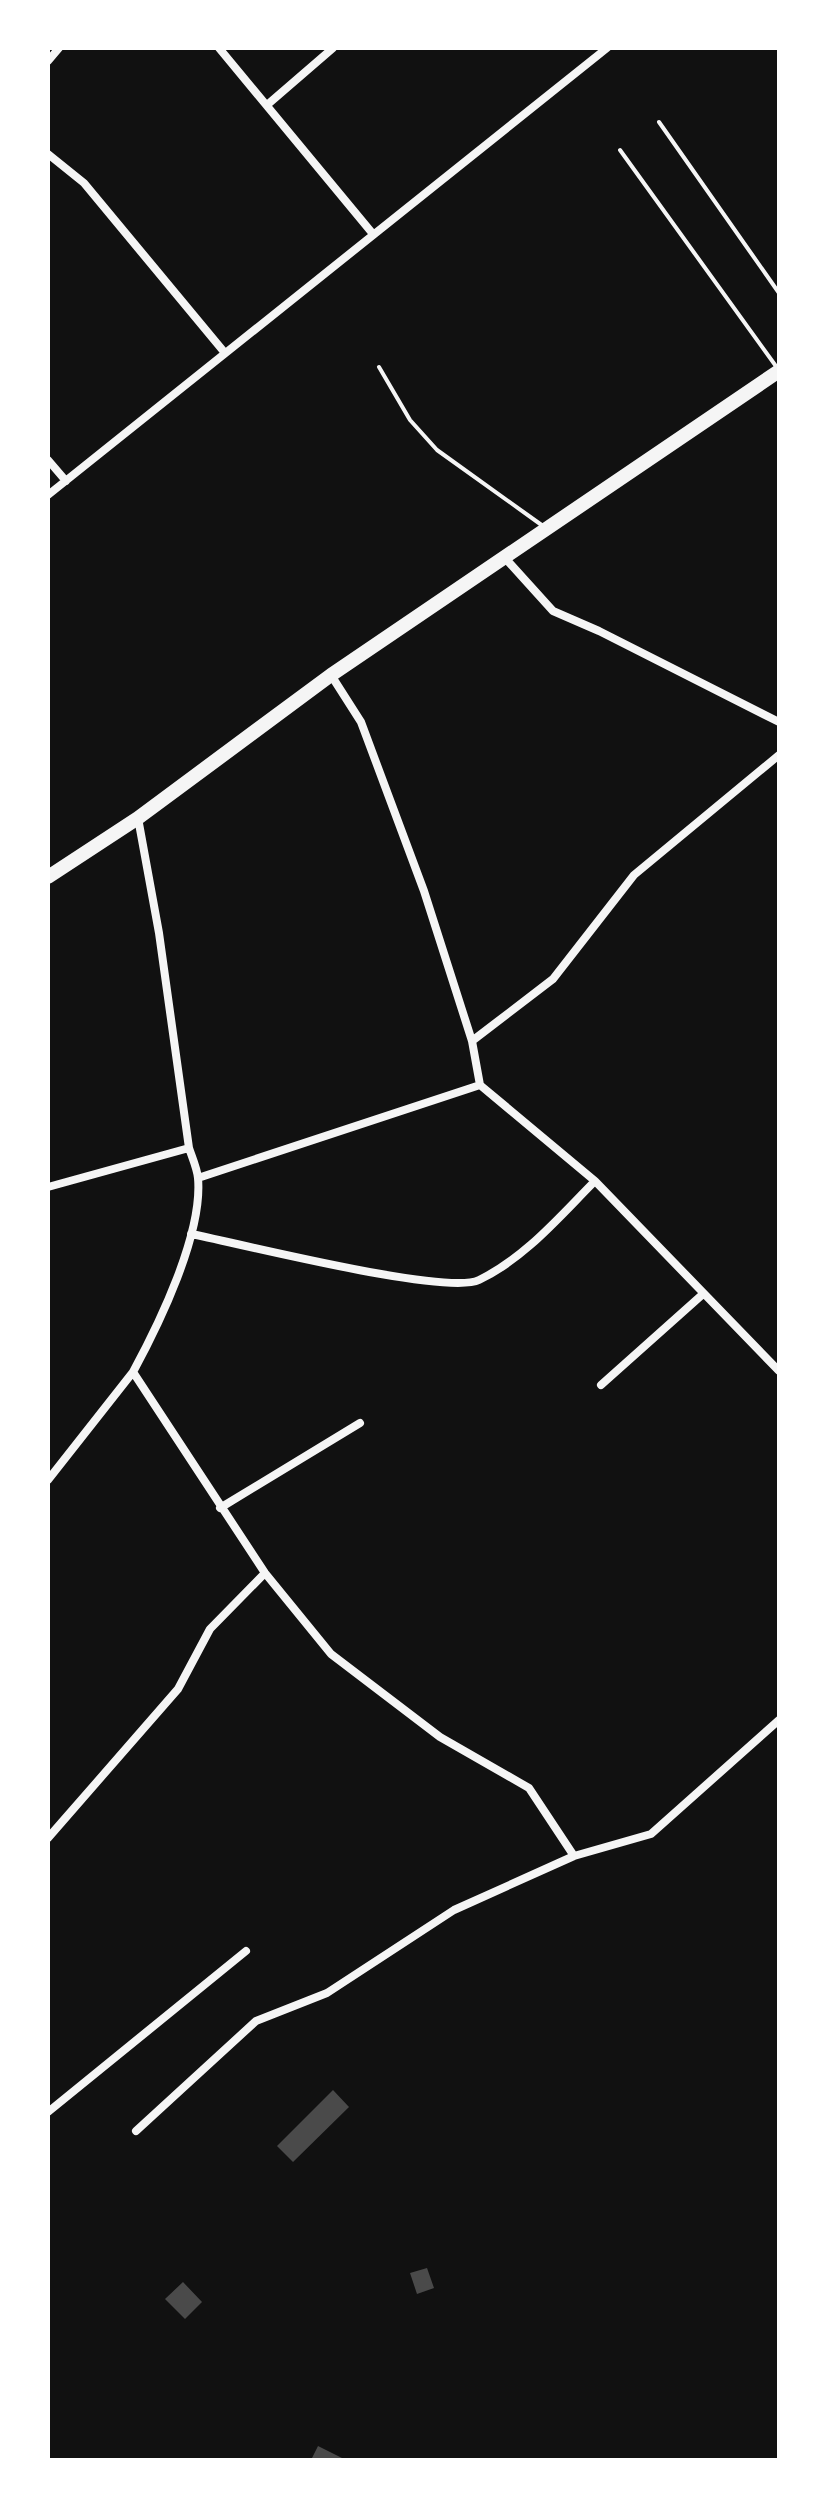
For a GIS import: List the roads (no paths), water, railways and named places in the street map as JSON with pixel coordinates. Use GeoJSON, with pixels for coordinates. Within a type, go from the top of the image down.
{"type":"FeatureCollection","features":[{"type":"Feature","properties":{"kind":"main road"},"geometry":{"type":"LineString","coordinates":[[48,877],[138,818],[331,675],[779,371]]}},
{"type":"Feature","properties":{"kind":"street"},"geometry":{"type":"LineString","coordinates":[[48,61],[59,48]]}},
{"type":"Feature","properties":{"kind":"street"},"geometry":{"type":"LineString","coordinates":[[219,48],[373,234]]}},
{"type":"Feature","properties":{"kind":"street"},"geometry":{"type":"LineString","coordinates":[[267,105],[333,48]]}},
{"type":"Feature","properties":{"kind":"street"},"geometry":{"type":"LineString","coordinates":[[48,495],[607,48]]}},
{"type":"Feature","properties":{"kind":"street"},"geometry":{"type":"LineString","coordinates":[[48,154],[84,183],[225,353]]}},
{"type":"Feature","properties":{"kind":"street"},"geometry":{"type":"LineString","coordinates":[[48,460],[66,481]]}},
{"type":"Feature","properties":{"kind":"street"},"geometry":{"type":"LineString","coordinates":[[505,558],[553,611],[779,722]]}},
{"type":"Feature","properties":{"kind":"street"},"geometry":{"type":"LineString","coordinates":[[331,675],[361,722],[424,891],[472,1041],[480,1085],[595,1181],[779,1371]]}},
{"type":"Feature","properties":{"kind":"street"},"geometry":{"type":"LineString","coordinates":[[472,1041],[553,979],[634,875],[779,755]]}},
{"type":"Feature","properties":{"kind":"street"},"geometry":{"type":"LineString","coordinates":[[48,1480],[133,1372],[159,1324],[191,1234],[198,1178],[189,1148],[159,933],[138,818]]}},
{"type":"Feature","properties":{"kind":"street"},"geometry":{"type":"LineString","coordinates":[[198,1178],[480,1085]]}},
{"type":"Feature","properties":{"kind":"street"},"geometry":{"type":"LineString","coordinates":[[48,1187],[189,1148]]}},
{"type":"Feature","properties":{"kind":"street"},"geometry":{"type":"LineString","coordinates":[[191,1234],[419,1281],[477,1282],[531,1244],[595,1181]]}},
{"type":"Feature","properties":{"kind":"street"},"geometry":{"type":"LineString","coordinates":[[601,1385],[703,1294]]}},
{"type":"Feature","properties":{"kind":"street"},"geometry":{"type":"LineString","coordinates":[[133,1372],[265,1573],[331,1654],[440,1737],[529,1788],[574,1856]]}},
{"type":"Feature","properties":{"kind":"street"},"geometry":{"type":"LineString","coordinates":[[220,1508],[360,1423]]}},
{"type":"Feature","properties":{"kind":"street"},"geometry":{"type":"LineString","coordinates":[[48,1838],[178,1689],[210,1629],[265,1573]]}},
{"type":"Feature","properties":{"kind":"street"},"geometry":{"type":"LineString","coordinates":[[136,2131],[256,2021],[327,1993],[454,1910],[574,1856],[651,1834],[779,1720]]}},
{"type":"Feature","properties":{"kind":"street"},"geometry":{"type":"LineString","coordinates":[[48,2112],[246,1951]]}},
{"type":"Feature","properties":{"kind":"lane"},"geometry":{"type":"LineString","coordinates":[[659,122],[779,293]]}},
{"type":"Feature","properties":{"kind":"lane"},"geometry":{"type":"LineString","coordinates":[[620,150],[779,371]]}},
{"type":"Feature","properties":{"kind":"lane"},"geometry":{"type":"LineString","coordinates":[[379,367],[410,420],[437,450],[549,529]]}}]}
